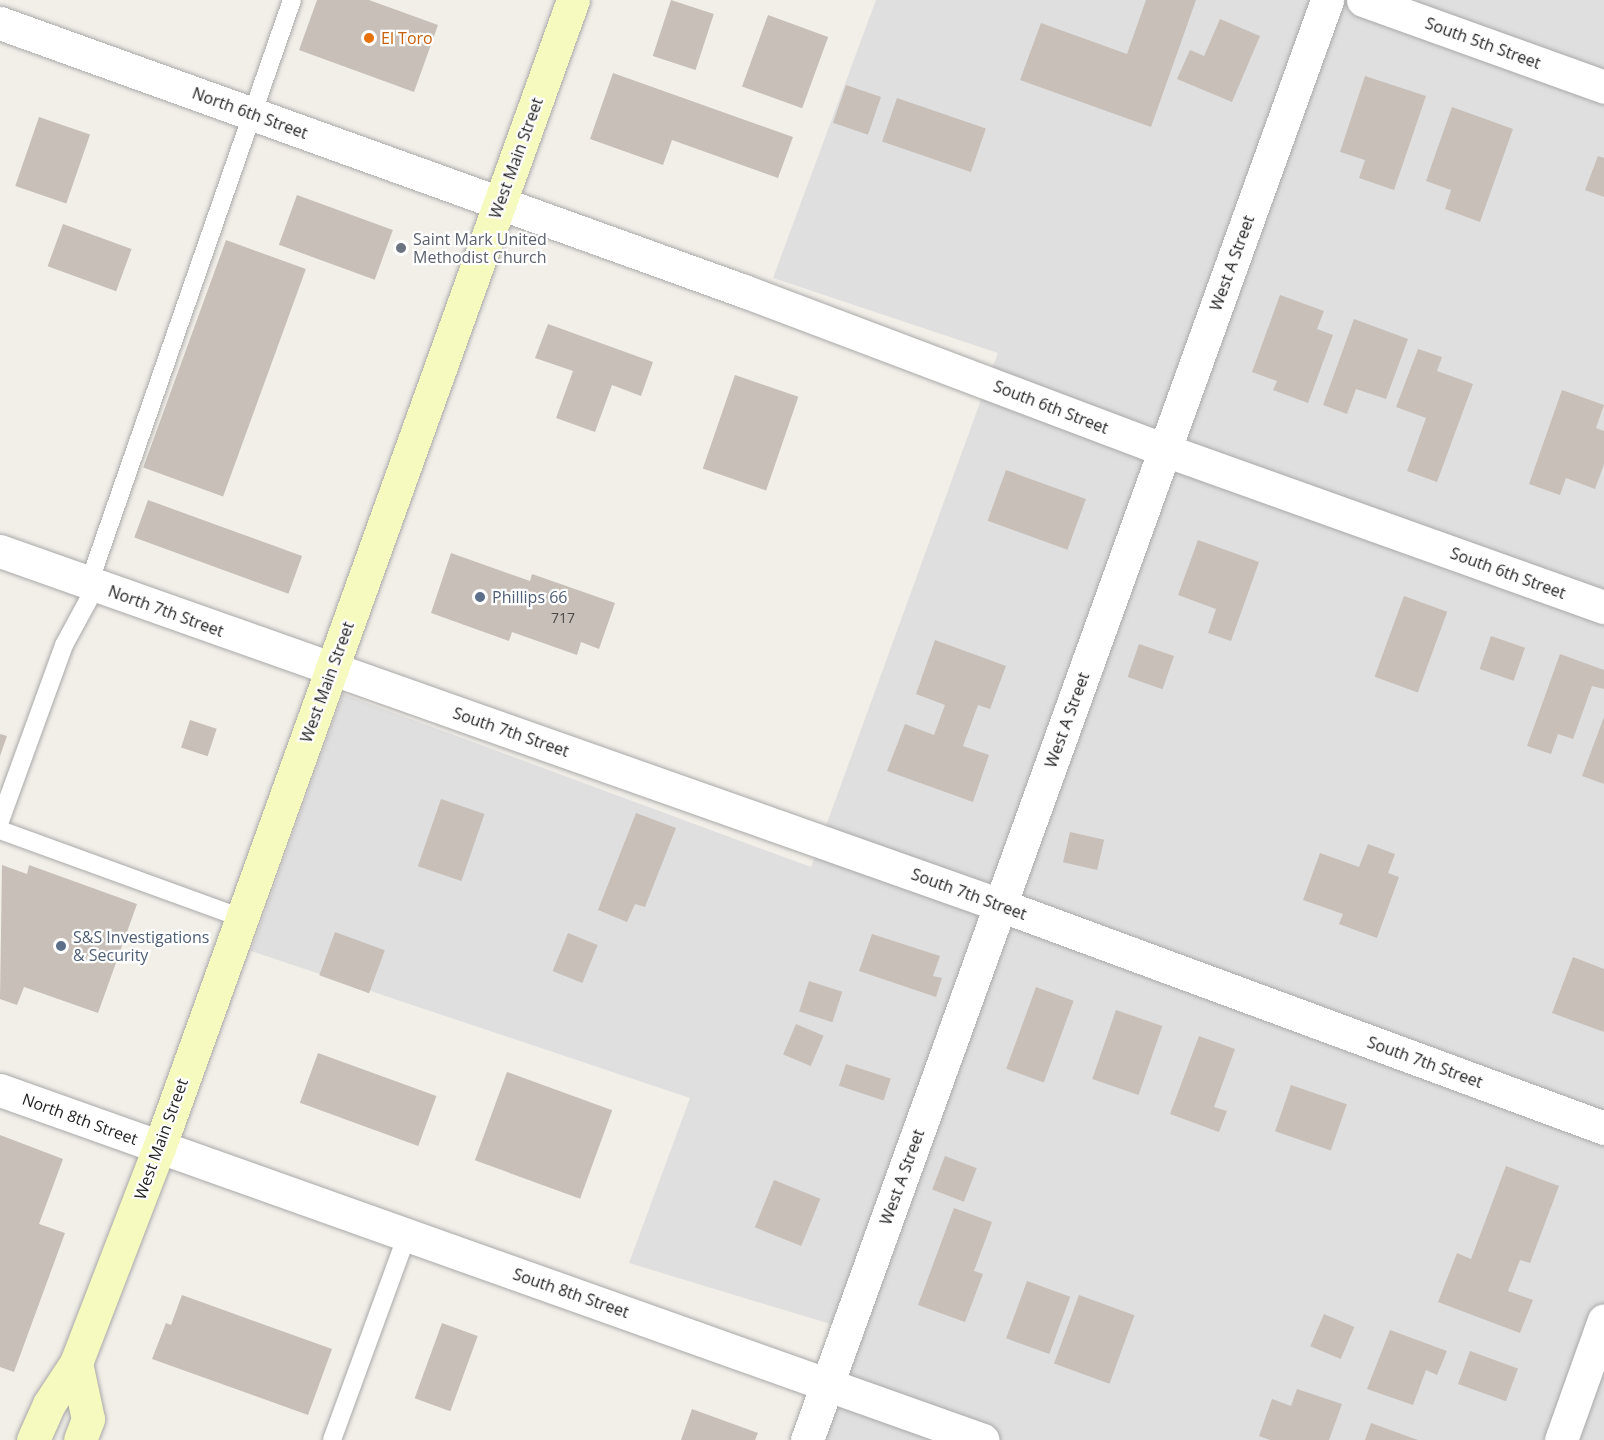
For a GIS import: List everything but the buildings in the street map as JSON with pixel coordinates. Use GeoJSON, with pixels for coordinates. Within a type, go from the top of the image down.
{"type":"FeatureCollection","features":[{"type":"Feature","properties":{"kind":"main road","name":"West Main Street"},"geometry":{"type":"LineString","coordinates":[[33,1440],[49,1404],[76,1363],[159,1148],[573,0]]}},
{"type":"Feature","properties":{"kind":"main road"},"geometry":{"type":"LineString","coordinates":[[10,1440],[45,1380],[76,1363],[88,1419],[80,1440]]}},
{"type":"Feature","properties":{"kind":"street","name":"West A Street"},"geometry":{"type":"LineString","coordinates":[[807,1440],[1327,0]]}},
{"type":"Feature","properties":{"kind":"street","name":"South 5th Street"},"geometry":{"type":"LineString","coordinates":[[1363,0],[1604,87]]}},
{"type":"Feature","properties":{"kind":"street","name":"North 6th Street"},"geometry":{"type":"LineString","coordinates":[[0,23],[500,203]]}},
{"type":"Feature","properties":{"kind":"street","name":"South 6th Street"},"geometry":{"type":"LineString","coordinates":[[500,203],[1165,450],[1604,607]]}},
{"type":"Feature","properties":{"kind":"street","name":"North 7th Street"},"geometry":{"type":"LineString","coordinates":[[0,551],[331,671]]}},
{"type":"Feature","properties":{"kind":"street","name":"South 7th Street"},"geometry":{"type":"LineString","coordinates":[[331,671],[581,755],[1000,905],[1604,1128]]}},
{"type":"Feature","properties":{"kind":"street","name":"North 8th Street"},"geometry":{"type":"LineString","coordinates":[[0,1089],[159,1148]]}},
{"type":"Feature","properties":{"kind":"street","name":"South 8th Street"},"geometry":{"type":"LineString","coordinates":[[159,1148],[828,1383],[983,1440]]}},
{"type":"Feature","properties":{"kind":"street"},"geometry":{"type":"LineString","coordinates":[[1561,1440],[1604,1320]]}},
{"type":"Feature","properties":{"kind":"lane"},"geometry":{"type":"LineString","coordinates":[[0,820],[64,645],[92,585],[292,0]]}},
{"type":"Feature","properties":{"kind":"lane"},"geometry":{"type":"LineString","coordinates":[[0,830],[242,918]]}},
{"type":"Feature","properties":{"kind":"lane"},"geometry":{"type":"LineString","coordinates":[[332,1440],[407,1235]]}},
{"type":"Feature","properties":{"kind":"shaded area"},"geometry":{"type":"Polygon","coordinates":[[[876,0],[1604,0],[1604,1440],[824,1440],[863,1334],[629,1263],[690,1098],[251,951],[343,694],[811,867],[998,353],[773,278],[876,0]]]}},
{"type":"Feature","properties":{"kind":"place","name":"El Toro"},"geometry":{"type":"Point","coordinates":[369,38]}},
{"type":"Feature","properties":{"kind":"place","name":"Saint Mark United Methodist Church"},"geometry":{"type":"Point","coordinates":[401,248]}},
{"type":"Feature","properties":{"kind":"place","name":"Phillips 66"},"geometry":{"type":"Point","coordinates":[480,597]}},
{"type":"Feature","properties":{"kind":"place","name":"S&S Investigations & Security"},"geometry":{"type":"Point","coordinates":[61,946]}}]}
